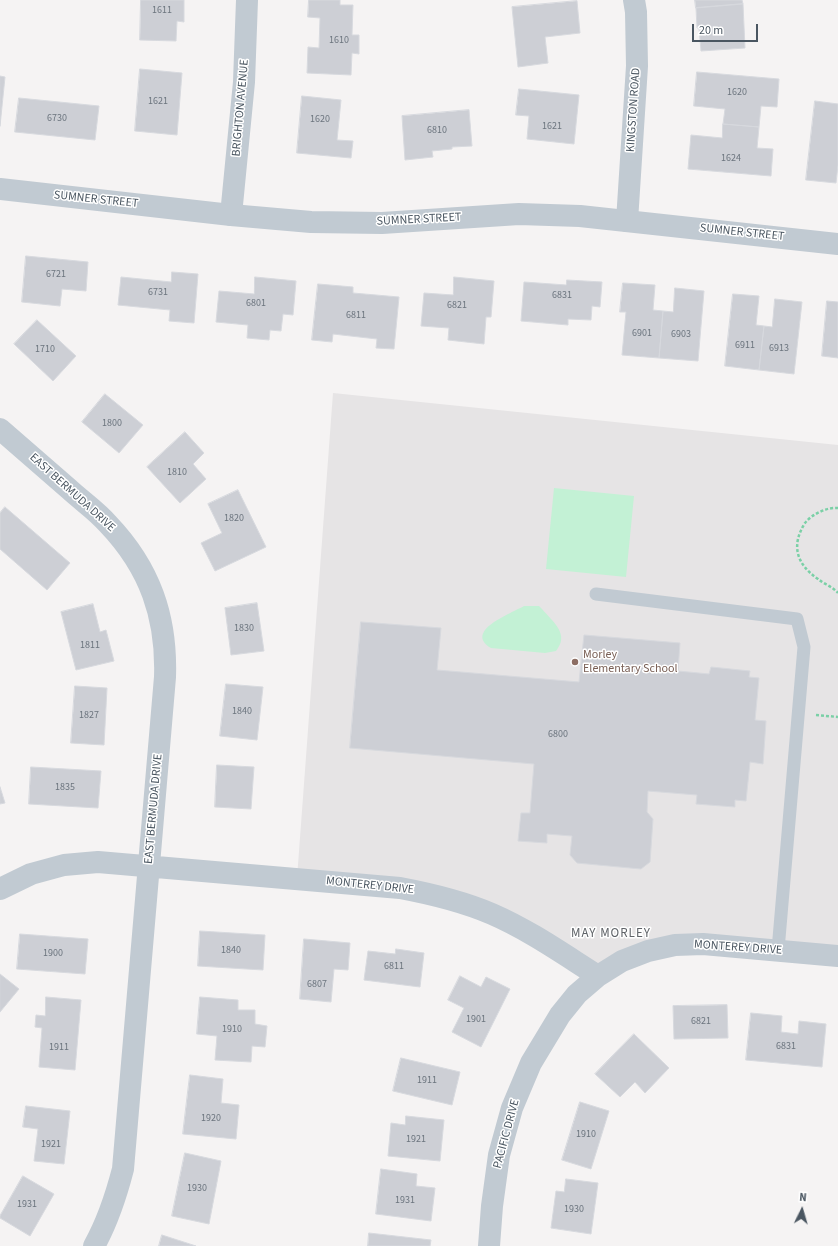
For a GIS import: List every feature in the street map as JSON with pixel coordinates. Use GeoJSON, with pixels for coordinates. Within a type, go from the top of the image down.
{"type":"FeatureCollection","features":[{"type":"Feature","properties":{"kind":"street","name":"BRIGHTON AVENUE"},"geometry":{"type":"LineString","coordinates":[[232,215],[244,82],[247,0]]}},
{"type":"Feature","properties":{"kind":"street","name":"KINGSTON ROAD"},"geometry":{"type":"LineString","coordinates":[[626,221],[637,66],[636,12],[634,0]]}},
{"type":"Feature","properties":{"kind":"street","name":"SUMNER STREET"},"geometry":{"type":"LineString","coordinates":[[0,189],[232,215],[311,222],[382,223],[519,214],[580,216],[838,244]]}},
{"type":"Feature","properties":{"kind":"street","name":"EAST BERMUDA DRIVE"},"geometry":{"type":"LineString","coordinates":[[1,432],[107,522],[126,544],[145,574],[163,627],[166,656],[165,677],[123,1169],[115,1200],[94,1246]]}},
{"type":"Feature","properties":{"kind":"street","name":"MONTEREY DRIVE"},"geometry":{"type":"LineString","coordinates":[[0,889],[30,874],[64,866],[98,862],[400,888],[447,898],[492,914],[528,932],[598,976],[622,961],[648,951],[675,945],[703,944],[838,956]]}},
{"type":"Feature","properties":{"kind":"street","name":"PACIFIC DRIVE"},"geometry":{"type":"LineString","coordinates":[[489,1246],[492,1206],[499,1155],[512,1108],[531,1063],[560,1015],[578,994],[598,976]]}},
{"type":"Feature","properties":{"kind":"lane"},"geometry":{"type":"LineString","coordinates":[[596,594],[797,620],[804,647],[778,950]]}},
{"type":"Feature","properties":{"kind":"path"},"geometry":{"type":"LineString","coordinates":[[838,508],[832,508],[820,512],[808,520],[800,532],[797,544],[800,560],[807,571],[838,593]]}},
{"type":"Feature","properties":{"kind":"shaded area","name":"Morley Elementary School"},"geometry":{"type":"Polygon","coordinates":[[[333,393],[838,445],[838,956],[703,944],[598,976],[491,914],[297,878],[333,393]]]}},
{"type":"Feature","properties":{"kind":"green space"},"geometry":{"type":"Polygon","coordinates":[[[554,488],[634,496],[626,577],[546,569],[554,488]]]}},
{"type":"Feature","properties":{"kind":"green space"},"geometry":{"type":"Polygon","coordinates":[[[524,606],[539,606],[558,628],[561,634],[561,639],[560,645],[556,651],[545,653],[491,648],[484,642],[483,635],[492,623],[524,606]]]}},
{"type":"Feature","properties":{"kind":"building"},"geometry":{"type":"Polygon","coordinates":[[[141,0],[184,0],[184,22],[177,21],[176,41],[140,40],[141,0]]]}},
{"type":"Feature","properties":{"kind":"building"},"geometry":{"type":"Polygon","coordinates":[[[309,0],[340,0],[340,5],[353,5],[352,35],[359,35],[359,54],[352,53],[351,75],[307,73],[308,47],[319,48],[320,18],[308,17],[309,0]]]}},
{"type":"Feature","properties":{"kind":"building"},"geometry":{"type":"Polygon","coordinates":[[[695,0],[742,0],[743,4],[696,8],[695,0]]]}},
{"type":"Feature","properties":{"kind":"building"},"geometry":{"type":"Polygon","coordinates":[[[577,1],[580,33],[545,37],[548,63],[518,67],[512,7],[577,1]]]}},
{"type":"Feature","properties":{"kind":"building"},"geometry":{"type":"Polygon","coordinates":[[[743,4],[745,48],[701,51],[699,28],[697,28],[696,8],[743,4]]]}},
{"type":"Feature","properties":{"kind":"building"},"geometry":{"type":"Polygon","coordinates":[[[140,69],[182,73],[177,135],[135,131],[140,69]]]}},
{"type":"Feature","properties":{"kind":"building"},"geometry":{"type":"Polygon","coordinates":[[[697,72],[779,79],[777,107],[761,106],[759,127],[723,124],[725,109],[694,106],[697,72]]]}},
{"type":"Feature","properties":{"kind":"building"},"geometry":{"type":"Polygon","coordinates":[[[0,76],[5,77],[0,126],[0,76]]]}},
{"type":"Feature","properties":{"kind":"building"},"geometry":{"type":"Polygon","coordinates":[[[519,89],[579,95],[574,144],[527,139],[529,116],[516,115],[519,89]]]}},
{"type":"Feature","properties":{"kind":"building"},"geometry":{"type":"Polygon","coordinates":[[[302,96],[341,100],[337,140],[353,141],[351,158],[297,153],[302,96]]]}},
{"type":"Feature","properties":{"kind":"building"},"geometry":{"type":"Polygon","coordinates":[[[19,98],[99,106],[95,140],[15,132],[19,98]]]}},
{"type":"Feature","properties":{"kind":"building"},"geometry":{"type":"Polygon","coordinates":[[[815,101],[838,104],[838,165],[836,183],[806,180],[815,101]]]}},
{"type":"Feature","properties":{"kind":"building"},"geometry":{"type":"Polygon","coordinates":[[[469,110],[472,146],[452,147],[452,149],[432,151],[433,157],[405,160],[402,116],[469,110]]]}},
{"type":"Feature","properties":{"kind":"building"},"geometry":{"type":"Polygon","coordinates":[[[723,124],[759,127],[757,148],[773,149],[771,176],[688,169],[691,135],[722,138],[723,124]]]}},
{"type":"Feature","properties":{"kind":"building"},"geometry":{"type":"Polygon","coordinates":[[[26,256],[88,262],[86,291],[62,289],[60,306],[22,302],[26,256]]]}},
{"type":"Feature","properties":{"kind":"building"},"geometry":{"type":"Polygon","coordinates":[[[172,272],[198,274],[194,323],[169,321],[170,310],[118,305],[121,277],[171,282],[172,272]]]}},
{"type":"Feature","properties":{"kind":"building"},"geometry":{"type":"Polygon","coordinates":[[[255,277],[296,281],[293,315],[283,314],[281,331],[270,330],[269,340],[247,338],[248,325],[216,322],[219,291],[254,294],[255,277]]]}},
{"type":"Feature","properties":{"kind":"building"},"geometry":{"type":"Polygon","coordinates":[[[454,277],[494,281],[491,317],[486,317],[484,344],[448,340],[449,328],[421,326],[424,293],[453,295],[454,277]]]}},
{"type":"Feature","properties":{"kind":"building"},"geometry":{"type":"Polygon","coordinates":[[[567,280],[602,282],[600,307],[592,306],[591,320],[568,319],[568,325],[521,321],[524,282],[566,285],[567,280]]]}},
{"type":"Feature","properties":{"kind":"building"},"geometry":{"type":"Polygon","coordinates":[[[623,283],[655,285],[653,310],[663,311],[659,358],[622,355],[626,312],[620,312],[623,283]]]}},
{"type":"Feature","properties":{"kind":"building"},"geometry":{"type":"Polygon","coordinates":[[[318,284],[353,287],[353,293],[399,297],[394,349],[376,348],[377,339],[333,334],[332,342],[312,340],[318,284]]]}},
{"type":"Feature","properties":{"kind":"building"},"geometry":{"type":"Polygon","coordinates":[[[675,288],[704,291],[698,361],[659,358],[663,311],[673,312],[675,288]]]}},
{"type":"Feature","properties":{"kind":"building"},"geometry":{"type":"Polygon","coordinates":[[[733,294],[759,296],[756,325],[764,326],[759,370],[725,366],[733,294]]]}},
{"type":"Feature","properties":{"kind":"building"},"geometry":{"type":"Polygon","coordinates":[[[775,299],[802,302],[794,374],[759,370],[764,326],[772,327],[775,299]]]}},
{"type":"Feature","properties":{"kind":"building"},"geometry":{"type":"Polygon","coordinates":[[[827,301],[838,302],[838,358],[822,356],[827,301]]]}},
{"type":"Feature","properties":{"kind":"building"},"geometry":{"type":"Polygon","coordinates":[[[37,320],[76,356],[53,381],[14,344],[37,320]]]}},
{"type":"Feature","properties":{"kind":"building"},"geometry":{"type":"Polygon","coordinates":[[[105,394],[143,425],[119,453],[82,422],[105,394]]]}},
{"type":"Feature","properties":{"kind":"building"},"geometry":{"type":"Polygon","coordinates":[[[185,432],[204,453],[193,464],[206,479],[180,503],[147,467],[185,432]]]}},
{"type":"Feature","properties":{"kind":"building"},"geometry":{"type":"Polygon","coordinates":[[[238,490],[266,547],[215,571],[201,543],[222,533],[208,504],[238,490]]]}},
{"type":"Feature","properties":{"kind":"building"},"geometry":{"type":"Polygon","coordinates":[[[5,507],[70,563],[47,590],[0,549],[0,513],[5,507]]]}},
{"type":"Feature","properties":{"kind":"building"},"geometry":{"type":"Polygon","coordinates":[[[257,603],[264,651],[231,655],[225,608],[257,603]]]}},
{"type":"Feature","properties":{"kind":"building"},"geometry":{"type":"Polygon","coordinates":[[[93,604],[100,632],[106,630],[114,661],[76,670],[61,612],[93,604]]]}},
{"type":"Feature","properties":{"kind":"building","name":"Morley Elementary School"},"geometry":{"type":"Polygon","coordinates":[[[361,622],[441,628],[437,670],[579,682],[584,635],[680,643],[678,671],[709,674],[711,667],[750,671],[749,677],[759,678],[755,720],[766,721],[763,764],[750,762],[746,801],[735,800],[735,807],[696,804],[697,795],[648,791],[647,812],[653,819],[650,862],[641,869],[577,863],[570,855],[572,836],[547,834],[547,843],[518,841],[521,813],[530,813],[534,764],[350,748],[361,622]]]}},
{"type":"Feature","properties":{"kind":"building"},"geometry":{"type":"Polygon","coordinates":[[[226,684],[263,687],[257,740],[220,736],[226,684]]]}},
{"type":"Feature","properties":{"kind":"building"},"geometry":{"type":"Polygon","coordinates":[[[75,686],[107,688],[104,745],[71,743],[75,686]]]}},
{"type":"Feature","properties":{"kind":"building"},"geometry":{"type":"Polygon","coordinates":[[[217,765],[254,767],[251,809],[215,807],[217,765]]]}},
{"type":"Feature","properties":{"kind":"building"},"geometry":{"type":"Polygon","coordinates":[[[31,767],[101,771],[98,808],[29,804],[31,767]]]}},
{"type":"Feature","properties":{"kind":"building"},"geometry":{"type":"Polygon","coordinates":[[[0,787],[5,803],[0,804],[0,787]]]}},
{"type":"Feature","properties":{"kind":"building"},"geometry":{"type":"Polygon","coordinates":[[[200,931],[265,935],[263,970],[198,966],[200,931]]]}},
{"type":"Feature","properties":{"kind":"building"},"geometry":{"type":"Polygon","coordinates":[[[20,934],[88,939],[85,974],[17,969],[20,934]]]}},
{"type":"Feature","properties":{"kind":"building"},"geometry":{"type":"Polygon","coordinates":[[[304,939],[350,943],[348,970],[334,969],[331,1002],[300,999],[304,939]]]}},
{"type":"Feature","properties":{"kind":"building"},"geometry":{"type":"Polygon","coordinates":[[[396,949],[424,953],[420,987],[364,980],[368,951],[395,954],[396,949]]]}},
{"type":"Feature","properties":{"kind":"building"},"geometry":{"type":"Polygon","coordinates":[[[0,974],[19,989],[0,1012],[0,974]]]}},
{"type":"Feature","properties":{"kind":"building"},"geometry":{"type":"Polygon","coordinates":[[[460,976],[481,987],[486,977],[510,989],[481,1047],[452,1032],[464,1008],[448,1000],[460,976]]]}},
{"type":"Feature","properties":{"kind":"building"},"geometry":{"type":"Polygon","coordinates":[[[46,997],[81,1000],[75,1070],[39,1067],[42,1028],[35,1027],[36,1015],[45,1016],[46,997]]]}},
{"type":"Feature","properties":{"kind":"building"},"geometry":{"type":"Polygon","coordinates":[[[200,997],[238,1000],[238,1010],[255,1010],[255,1024],[267,1026],[265,1047],[252,1046],[251,1062],[215,1060],[217,1036],[197,1034],[200,997]]]}},
{"type":"Feature","properties":{"kind":"building"},"geometry":{"type":"Polygon","coordinates":[[[727,1005],[728,1038],[674,1039],[673,1006],[727,1005]]]}},
{"type":"Feature","properties":{"kind":"building"},"geometry":{"type":"Polygon","coordinates":[[[751,1013],[782,1016],[781,1032],[798,1034],[799,1021],[826,1024],[822,1067],[746,1060],[751,1013]]]}},
{"type":"Feature","properties":{"kind":"building"},"geometry":{"type":"Polygon","coordinates":[[[634,1034],[669,1068],[645,1093],[635,1082],[620,1097],[595,1074],[634,1034]]]}},
{"type":"Feature","properties":{"kind":"building"},"geometry":{"type":"Polygon","coordinates":[[[401,1058],[460,1072],[452,1105],[393,1091],[401,1058]]]}},
{"type":"Feature","properties":{"kind":"building"},"geometry":{"type":"Polygon","coordinates":[[[190,1075],[223,1079],[221,1103],[239,1105],[236,1139],[183,1134],[190,1075]]]}},
{"type":"Feature","properties":{"kind":"building"},"geometry":{"type":"Polygon","coordinates":[[[580,1102],[609,1111],[591,1169],[562,1160],[580,1102]]]}},
{"type":"Feature","properties":{"kind":"building"},"geometry":{"type":"Polygon","coordinates":[[[26,1106],[70,1111],[64,1164],[34,1161],[38,1129],[23,1127],[26,1106]]]}},
{"type":"Feature","properties":{"kind":"building"},"geometry":{"type":"Polygon","coordinates":[[[406,1116],[444,1120],[440,1161],[388,1156],[391,1123],[405,1125],[406,1116]]]}},
{"type":"Feature","properties":{"kind":"building"},"geometry":{"type":"Polygon","coordinates":[[[185,1153],[221,1161],[209,1224],[172,1216],[185,1153]]]}},
{"type":"Feature","properties":{"kind":"building"},"geometry":{"type":"Polygon","coordinates":[[[381,1169],[417,1174],[416,1186],[435,1188],[431,1221],[376,1214],[381,1169]]]}},
{"type":"Feature","properties":{"kind":"building"},"geometry":{"type":"Polygon","coordinates":[[[23,1176],[54,1194],[30,1236],[0,1218],[23,1176]]]}},
{"type":"Feature","properties":{"kind":"building"},"geometry":{"type":"Polygon","coordinates":[[[566,1179],[598,1183],[591,1234],[551,1228],[556,1191],[564,1192],[566,1179]]]}},
{"type":"Feature","properties":{"kind":"building"},"geometry":{"type":"Polygon","coordinates":[[[369,1233],[431,1240],[430,1246],[368,1246],[369,1233]]]}},
{"type":"Feature","properties":{"kind":"building"},"geometry":{"type":"Polygon","coordinates":[[[162,1235],[196,1246],[159,1246],[162,1235]]]}},
{"type":"Feature","properties":{"kind":"place","name":"Morley Elementary School"},"geometry":{"type":"Point","coordinates":[575,662]}},
{"type":"Feature","properties":{"kind":"district","name":"MAY MORLEY"},"geometry":{"type":"Point","coordinates":[611,934]}}]}
